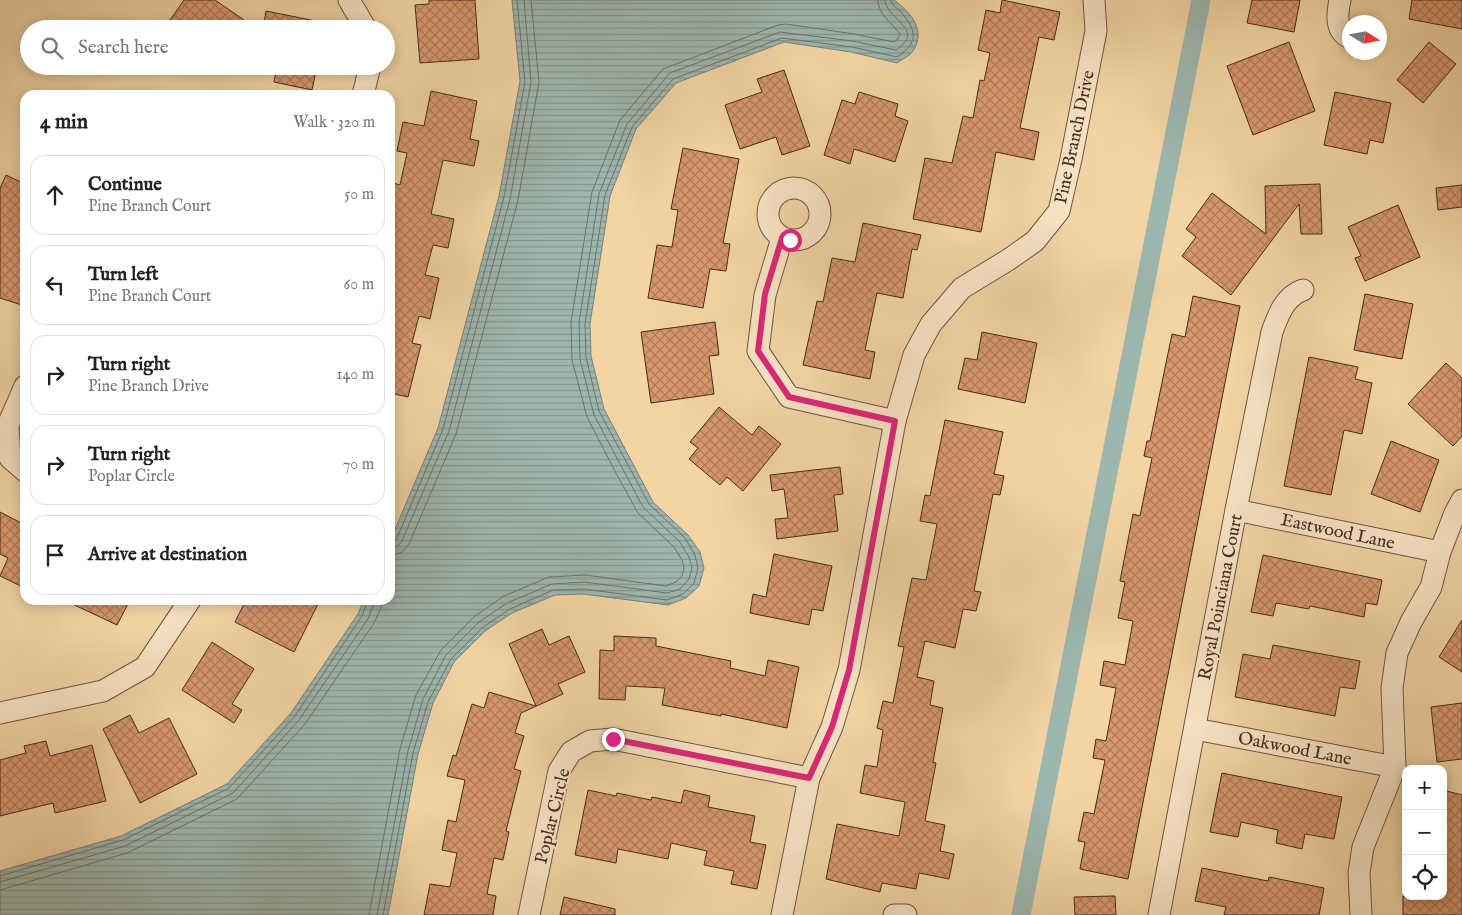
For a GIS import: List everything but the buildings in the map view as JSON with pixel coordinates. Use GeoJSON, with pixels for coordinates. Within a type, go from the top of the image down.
{"type":"FeatureCollection","features":[{"type":"Feature","properties":{"kind":"street"},"geometry":{"type":"LineString","coordinates":[[350,0],[361,20]]}},
{"type":"Feature","properties":{"kind":"street","name":"Pine Branch Drive"},"geometry":{"type":"LineString","coordinates":[[782,915],[809,778],[832,727],[849,670],[895,421],[914,355],[931,324],[962,288],[1008,260],[1034,241],[1059,211],[1096,31],[1094,0]]}},
{"type":"Feature","properties":{"kind":"street"},"geometry":{"type":"LineString","coordinates":[[1340,0],[1337,16],[1342,33]]}},
{"type":"Feature","properties":{"kind":"street"},"geometry":{"type":"LineString","coordinates":[[364,90],[368,75]]}},
{"type":"Feature","properties":{"kind":"street"},"geometry":{"type":"LineString","coordinates":[[782,238],[765,294],[758,351],[789,397],[895,421]]}},
{"type":"Feature","properties":{"kind":"street","name":"Royal Poinciana Court"},"geometry":{"type":"LineString","coordinates":[[1158,915],[1272,332],[1284,304],[1296,292],[1303,290]]}},
{"type":"Feature","properties":{"kind":"street"},"geometry":{"type":"LineString","coordinates":[[20,397],[8,425],[10,458],[20,467]]}},
{"type":"Feature","properties":{"kind":"street"},"geometry":{"type":"LineString","coordinates":[[1361,915],[1359,873],[1363,847],[1395,768],[1392,688],[1396,653],[1410,622],[1431,587],[1440,552],[1462,500]]}},
{"type":"Feature","properties":{"kind":"street","name":"Eastwood Lane"},"geometry":{"type":"LineString","coordinates":[[1236,510],[1440,552]]}},
{"type":"Feature","properties":{"kind":"street"},"geometry":{"type":"LineString","coordinates":[[0,712],[103,691],[145,667],[187,605]]}},
{"type":"Feature","properties":{"kind":"street","name":"Oakwood Lane"},"geometry":{"type":"LineString","coordinates":[[1195,729],[1395,768]]}},
{"type":"Feature","properties":{"kind":"street","name":"Poplar Circle"},"geometry":{"type":"LineString","coordinates":[[529,915],[559,771],[571,752],[590,741],[613,739],[809,778]]}},
{"type":"Feature","properties":{"kind":"street"},"geometry":{"type":"LineString","coordinates":[[894,915],[906,915]]}},
{"type":"Feature","properties":{"kind":"water"},"geometry":{"type":"Polygon","coordinates":[[[512,0],[894,0],[906,10],[915,22],[918,36],[917,43],[908,56],[897,63],[851,52],[784,42],[676,83],[636,129],[610,196],[590,324],[591,356],[604,409],[653,502],[688,535],[700,552],[704,568],[699,586],[686,598],[668,605],[583,594],[555,595],[512,613],[485,631],[454,662],[433,703],[418,754],[388,915],[0,915],[0,871],[121,836],[227,784],[291,713],[358,614],[362,605],[395,605],[395,529],[438,428],[499,196],[520,81],[512,0]]]}},
{"type":"Feature","properties":{"kind":"waterway"},"geometry":{"type":"LineString","coordinates":[[1021,915],[1201,0]]}},
{"type":"Feature","properties":{"kind":"route"},"geometry":{"type":"LineString","coordinates":[[613,739],[809,778],[832,727],[849,670],[895,421],[789,397],[758,351],[765,294],[782,238],[790,240]]}}]}
